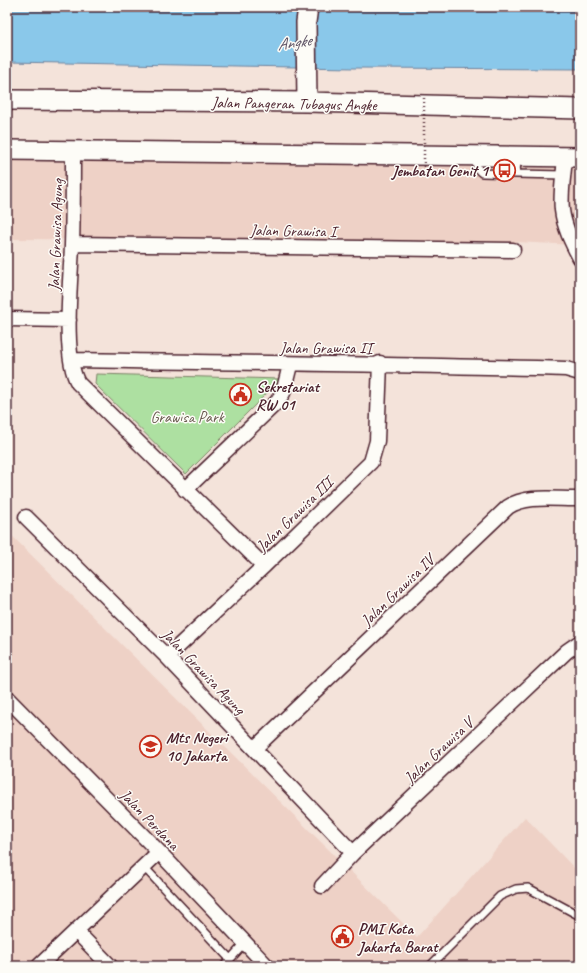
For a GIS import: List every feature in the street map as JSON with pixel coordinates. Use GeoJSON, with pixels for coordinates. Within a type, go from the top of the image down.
{"type":"FeatureCollection","features":[{"type":"Feature","properties":{"kind":"main road"},"geometry":{"type":"LineString","coordinates":[[305,12],[307,95]]}},
{"type":"Feature","properties":{"kind":"main road","name":"Jalan Pangeran Tubagus Angke"},"geometry":{"type":"LineString","coordinates":[[7,100],[307,95],[580,109]]}},
{"type":"Feature","properties":{"kind":"main road"},"geometry":{"type":"LineString","coordinates":[[7,150],[477,155],[517,156],[570,163]]}},
{"type":"Feature","properties":{"kind":"street","name":"Jalan Grawisa Agung"},"geometry":{"type":"LineString","coordinates":[[73,150],[72,244],[69,320],[71,360],[73,372],[78,383],[185,490],[264,566]]}},
{"type":"Feature","properties":{"kind":"street"},"geometry":{"type":"LineString","coordinates":[[570,163],[562,203],[563,216],[570,238],[580,258]]}},
{"type":"Feature","properties":{"kind":"street","name":"Jalan Grawisa I"},"geometry":{"type":"LineString","coordinates":[[72,244],[513,250]]}},
{"type":"Feature","properties":{"kind":"street"},"geometry":{"type":"LineString","coordinates":[[7,319],[69,320]]}},
{"type":"Feature","properties":{"kind":"street","name":"Jalan Grawisa II"},"geometry":{"type":"LineString","coordinates":[[71,360],[290,365],[380,363],[566,369],[580,373]]}},
{"type":"Feature","properties":{"kind":"street","name":"Jalan Grawisa III"},"geometry":{"type":"LineString","coordinates":[[167,657],[264,566],[371,462],[378,441],[380,363]]}},
{"type":"Feature","properties":{"kind":"street"},"geometry":{"type":"LineString","coordinates":[[185,490],[276,403],[283,393],[290,365]]}},
{"type":"Feature","properties":{"kind":"street","name":"Jalan Grawisa IV"},"geometry":{"type":"LineString","coordinates":[[255,748],[508,507],[514,503],[525,500],[580,499]]}},
{"type":"Feature","properties":{"kind":"street","name":"Jalan Grawisa Agung"},"geometry":{"type":"LineString","coordinates":[[26,517],[167,657],[354,853]]}},
{"type":"Feature","properties":{"kind":"street","name":"Jalan Grawisa V"},"geometry":{"type":"LineString","coordinates":[[322,886],[354,853],[567,651],[580,642]]}},
{"type":"Feature","properties":{"kind":"street","name":"Jalan Perdana"},"geometry":{"type":"LineString","coordinates":[[7,698],[159,852],[266,966]]}},
{"type":"Feature","properties":{"kind":"street"},"geometry":{"type":"LineString","coordinates":[[39,966],[159,852]]}},
{"type":"Feature","properties":{"kind":"street"},"geometry":{"type":"LineString","coordinates":[[76,931],[110,966]]}},
{"type":"Feature","properties":{"kind":"lane"},"geometry":{"type":"LineString","coordinates":[[477,155],[476,165],[478,170],[482,173],[516,174],[570,163]]}},
{"type":"Feature","properties":{"kind":"lane"},"geometry":{"type":"LineString","coordinates":[[516,174],[517,156]]}},
{"type":"Feature","properties":{"kind":"lane"},"geometry":{"type":"LineString","coordinates":[[144,866],[230,960]]}},
{"type":"Feature","properties":{"kind":"lane"},"geometry":{"type":"LineString","coordinates":[[430,966],[500,896],[516,889],[528,888],[580,916]]}},
{"type":"Feature","properties":{"kind":"lane"},"geometry":{"type":"LineString","coordinates":[[224,966],[245,943]]}},
{"type":"Feature","properties":{"kind":"path"},"geometry":{"type":"LineString","coordinates":[[424,94],[424,171]]}},
{"type":"Feature","properties":{"kind":"shaded area"},"geometry":{"type":"Polygon","coordinates":[[[7,161],[580,168],[580,255],[574,245],[516,242],[7,239],[7,161]]]}},
{"type":"Feature","properties":{"kind":"shaded area"},"geometry":{"type":"Polygon","coordinates":[[[7,531],[417,937],[525,817],[580,874],[580,966],[7,966],[7,531]]]}},
{"type":"Feature","properties":{"kind":"green space","name":"Grawisa Park"},"geometry":{"type":"Polygon","coordinates":[[[96,374],[281,379],[186,474],[95,384],[96,374]]]}},
{"type":"Feature","properties":{"kind":"water","name":"Angke"},"geometry":{"type":"Polygon","coordinates":[[[7,7],[580,7],[580,69],[353,68],[7,62],[7,7]]]}},
{"type":"Feature","properties":{"kind":"place","name":"Jembatan Genit 1"},"geometry":{"type":"Point","coordinates":[504,170]}},
{"type":"Feature","properties":{"kind":"place","name":"Sekretariat RW 01"},"geometry":{"type":"Point","coordinates":[240,395]}},
{"type":"Feature","properties":{"kind":"place","name":"Mts Negeri 10 Jakarta"},"geometry":{"type":"Point","coordinates":[150,746]}},
{"type":"Feature","properties":{"kind":"place","name":"PMI Kota Jakarta Barat"},"geometry":{"type":"Point","coordinates":[343,937]}}]}
